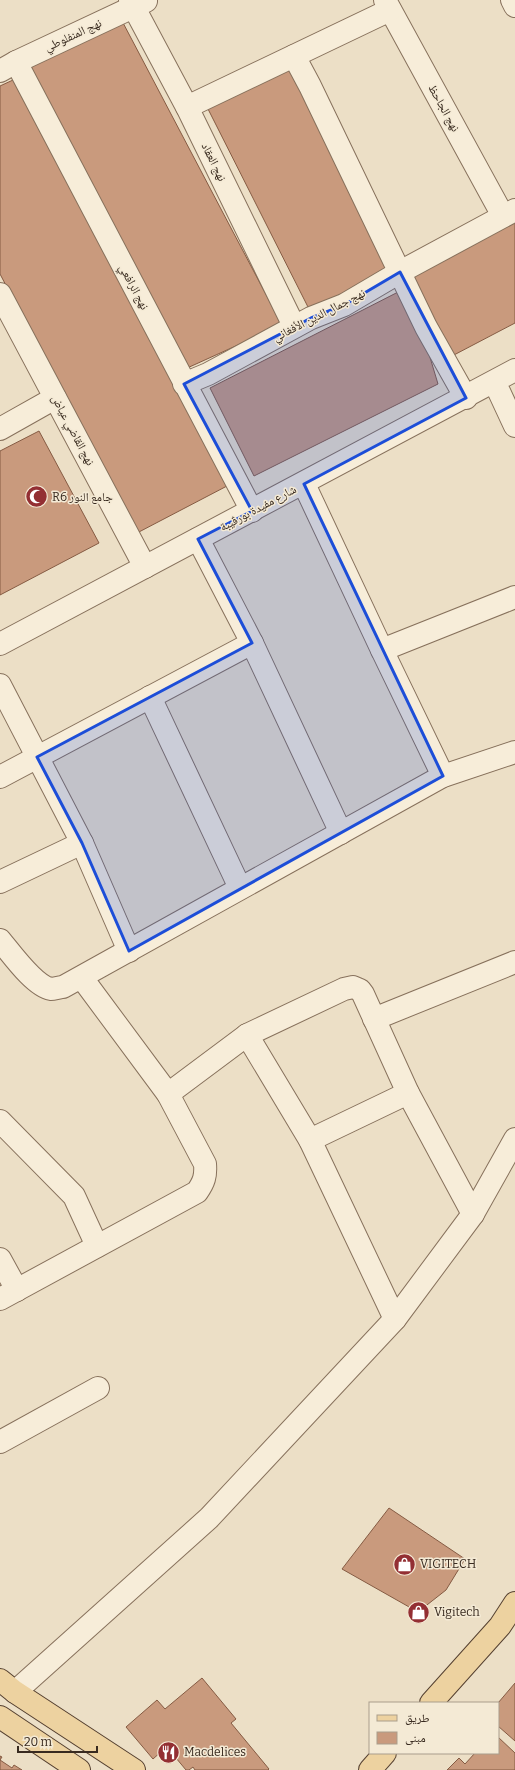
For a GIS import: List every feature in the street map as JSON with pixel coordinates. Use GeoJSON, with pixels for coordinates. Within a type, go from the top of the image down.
{"type":"FeatureCollection","features":[{"type":"Feature","properties":{"kind":"main road"},"geometry":{"type":"LineString","coordinates":[[431,1702],[500,1626],[515,1603]]}},
{"type":"Feature","properties":{"kind":"main road"},"geometry":{"type":"LineString","coordinates":[[7,1686],[134,1770]]}},
{"type":"Feature","properties":{"kind":"main road"},"geometry":{"type":"LineString","coordinates":[[0,1717],[79,1770]]}},
{"type":"Feature","properties":{"kind":"main road"},"geometry":{"type":"LineString","coordinates":[[370,1770],[384,1754]]}},
{"type":"Feature","properties":{"kind":"street"},"geometry":{"type":"LineString","coordinates":[[512,0],[515,6]]}},
{"type":"Feature","properties":{"kind":"street","name":"نهج المنفلوطي"},"geometry":{"type":"LineString","coordinates":[[8,67],[137,2]]}},
{"type":"Feature","properties":{"kind":"street","name":"نهج العقاد"},"geometry":{"type":"LineString","coordinates":[[137,2],[294,326]]}},
{"type":"Feature","properties":{"kind":"street"},"geometry":{"type":"LineString","coordinates":[[187,107],[294,56],[388,5]]}},
{"type":"Feature","properties":{"kind":"street","name":"نهج الجاحظ"},"geometry":{"type":"LineString","coordinates":[[388,5],[509,213]]}},
{"type":"Feature","properties":{"kind":"street"},"geometry":{"type":"LineString","coordinates":[[294,56],[310,86],[426,327],[466,398]]}},
{"type":"Feature","properties":{"kind":"street","name":"نهج الرافعي"},"geometry":{"type":"LineString","coordinates":[[8,67],[184,384],[252,511]]}},
{"type":"Feature","properties":{"kind":"street","name":"نهج جمال الدين الأفغاني"},"geometry":{"type":"LineString","coordinates":[[184,384],[208,374],[294,326],[344,304],[509,213]]}},
{"type":"Feature","properties":{"kind":"street","name":"نهج القاضي عياض"},"geometry":{"type":"LineString","coordinates":[[0,294],[145,567]]}},
{"type":"Feature","properties":{"kind":"street","name":"شارع مفيدة بورڨيبة"},"geometry":{"type":"LineString","coordinates":[[0,644],[495,383],[515,370]]}},
{"type":"Feature","properties":{"kind":"street"},"geometry":{"type":"LineString","coordinates":[[495,383],[515,426]]}},
{"type":"Feature","properties":{"kind":"street"},"geometry":{"type":"LineString","coordinates":[[0,429],[56,398]]}},
{"type":"Feature","properties":{"kind":"street"},"geometry":{"type":"LineString","coordinates":[[304,484],[443,776]]}},
{"type":"Feature","properties":{"kind":"street"},"geometry":{"type":"LineString","coordinates":[[198,539],[252,643],[341,833]]}},
{"type":"Feature","properties":{"kind":"street"},"geometry":{"type":"LineString","coordinates":[[382,650],[515,597]]}},
{"type":"Feature","properties":{"kind":"street"},"geometry":{"type":"LineString","coordinates":[[0,777],[252,643]]}},
{"type":"Feature","properties":{"kind":"street"},"geometry":{"type":"LineString","coordinates":[[0,685],[82,843],[129,951]]}},
{"type":"Feature","properties":{"kind":"street"},"geometry":{"type":"LineString","coordinates":[[150,697],[240,888]]}},
{"type":"Feature","properties":{"kind":"street"},"geometry":{"type":"LineString","coordinates":[[0,940],[30,974],[41,984],[51,989],[63,987],[82,978],[240,888],[443,776],[515,752]]}},
{"type":"Feature","properties":{"kind":"street"},"geometry":{"type":"LineString","coordinates":[[0,882],[82,843]]}},
{"type":"Feature","properties":{"kind":"street"},"geometry":{"type":"LineString","coordinates":[[374,1019],[515,962]]}},
{"type":"Feature","properties":{"kind":"street"},"geometry":{"type":"LineString","coordinates":[[0,1259],[8,1295],[197,1192],[203,1184],[206,1175],[205,1164],[168,1094],[82,978]]}},
{"type":"Feature","properties":{"kind":"street"},"geometry":{"type":"LineString","coordinates":[[168,1094],[247,1035],[344,988],[353,987],[360,990],[363,994],[408,1093],[473,1214]]}},
{"type":"Feature","properties":{"kind":"street"},"geometry":{"type":"LineString","coordinates":[[247,1035],[310,1140],[395,1319]]}},
{"type":"Feature","properties":{"kind":"street"},"geometry":{"type":"LineString","coordinates":[[310,1140],[408,1093]]}},
{"type":"Feature","properties":{"kind":"street"},"geometry":{"type":"LineString","coordinates":[[0,1121],[74,1196],[97,1246]]}},
{"type":"Feature","properties":{"kind":"street"},"geometry":{"type":"LineString","coordinates":[[7,1686],[209,1518],[395,1319],[473,1214],[515,1139]]}},
{"type":"Feature","properties":{"kind":"street"},"geometry":{"type":"LineString","coordinates":[[0,1442],[98,1388]]}},
{"type":"Feature","properties":{"kind":"highlighted area"},"geometry":{"type":"Polygon","coordinates":[[[400,272],[466,398],[304,484],[443,776],[129,951],[82,843],[37,757],[252,643],[198,539],[252,511],[184,384],[311,318],[344,305],[400,272]]]}},
{"type":"Feature","properties":{"kind":"building"},"geometry":{"type":"Polygon","coordinates":[[[121,19],[282,325],[185,369],[28,67],[121,19]]]}},
{"type":"Feature","properties":{"kind":"building"},"geometry":{"type":"Polygon","coordinates":[[[292,65],[395,269],[309,309],[207,107],[292,65]]]}},
{"type":"Feature","properties":{"kind":"building"},"geometry":{"type":"Polygon","coordinates":[[[13,80],[227,486],[137,533],[0,274],[0,86],[13,80]]]}},
{"type":"Feature","properties":{"kind":"building"},"geometry":{"type":"Polygon","coordinates":[[[515,216],[515,323],[452,356],[408,273],[515,216]]]}},
{"type":"Feature","properties":{"kind":"building"},"geometry":{"type":"Polygon","coordinates":[[[404,289],[423,334],[438,384],[254,476],[210,388],[404,289]]]}},
{"type":"Feature","properties":{"kind":"building","name":"R6 جامع النور"},"geometry":{"type":"Polygon","coordinates":[[[39,431],[99,543],[0,595],[0,451],[39,431]]]}},
{"type":"Feature","properties":{"kind":"building","name":"VIGITECH"},"geometry":{"type":"Polygon","coordinates":[[[389,1508],[465,1559],[446,1590],[418,1612],[342,1569],[389,1508]]]}},
{"type":"Feature","properties":{"kind":"building"},"geometry":{"type":"Polygon","coordinates":[[[202,1678],[236,1719],[231,1723],[269,1769],[268,1770],[195,1770],[193,1767],[186,1770],[176,1758],[172,1761],[163,1750],[153,1759],[126,1727],[157,1700],[165,1709],[202,1678]]]}},
{"type":"Feature","properties":{"kind":"building"},"geometry":{"type":"Polygon","coordinates":[[[515,1683],[515,1741],[499,1727],[499,1702],[515,1683]]]}},
{"type":"Feature","properties":{"kind":"building"},"geometry":{"type":"Polygon","coordinates":[[[499,1738],[515,1753],[515,1770],[447,1770],[459,1758],[465,1764],[474,1754],[499,1754],[499,1738]]]}},
{"type":"Feature","properties":{"kind":"building"},"geometry":{"type":"Polygon","coordinates":[[[0,1760],[12,1768],[14,1765],[22,1770],[0,1770],[0,1760]]]}},
{"type":"Feature","properties":{"kind":"place","name":"R6 جامع النور"},"geometry":{"type":"Point","coordinates":[37,497]}},
{"type":"Feature","properties":{"kind":"place","name":"VIGITECH"},"geometry":{"type":"Point","coordinates":[404,1564]}},
{"type":"Feature","properties":{"kind":"place","name":"Vigitech"},"geometry":{"type":"Point","coordinates":[418,1612]}},
{"type":"Feature","properties":{"kind":"place","name":"Macdelices"},"geometry":{"type":"Point","coordinates":[169,1752]}}]}
